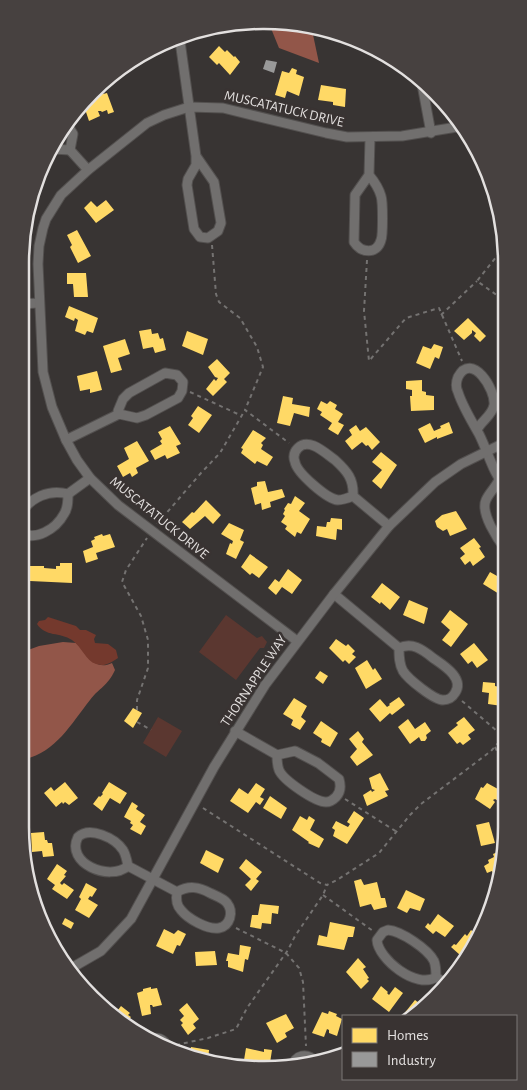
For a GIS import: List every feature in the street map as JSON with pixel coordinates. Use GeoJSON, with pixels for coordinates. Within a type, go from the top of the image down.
{"type":"FeatureCollection","features":[{"type":"Feature","properties":{"kind":"street"},"geometry":{"type":"LineString","coordinates":[[181,44],[196,156],[196,165],[188,179],[187,185],[194,229],[200,236],[208,238],[218,231],[221,223],[214,182],[196,156]]}},
{"type":"Feature","properties":{"kind":"street"},"geometry":{"type":"LineString","coordinates":[[423,92],[431,133]]}},
{"type":"Feature","properties":{"kind":"street","name":"MUSCATATUCK DRIVE"},"geometry":{"type":"LineString","coordinates":[[297,641],[118,505],[90,478],[76,460],[52,407],[43,372],[39,303],[39,246],[46,219],[61,195],[88,170],[147,123],[189,107],[223,108],[347,137],[402,136],[455,128]]}},
{"type":"Feature","properties":{"kind":"street"},"geometry":{"type":"LineString","coordinates":[[70,130],[73,134],[70,150]]}},
{"type":"Feature","properties":{"kind":"street"},"geometry":{"type":"LineString","coordinates":[[369,175],[357,190],[354,204],[354,242],[358,247],[368,251],[378,246],[382,239],[382,197],[369,175],[370,138]]}},
{"type":"Feature","properties":{"kind":"street"},"geometry":{"type":"LineString","coordinates":[[58,149],[70,150],[88,170]]}},
{"type":"Feature","properties":{"kind":"street"},"geometry":{"type":"LineString","coordinates":[[29,304],[39,303]]}},
{"type":"Feature","properties":{"kind":"street"},"geometry":{"type":"LineString","coordinates":[[477,430],[480,423],[490,415],[494,402],[487,383],[476,369],[466,370],[458,377],[457,389],[498,478]]}},
{"type":"Feature","properties":{"kind":"street"},"geometry":{"type":"LineString","coordinates":[[66,440],[119,414],[132,418],[142,417],[176,399],[183,389],[184,384],[181,378],[172,373],[165,374],[129,393],[119,407],[119,414]]}},
{"type":"Feature","properties":{"kind":"street"},"geometry":{"type":"LineString","coordinates":[[353,496],[344,499],[330,498],[296,467],[294,455],[297,449],[302,445],[314,446],[344,468],[352,482],[353,496],[389,526]]}},
{"type":"Feature","properties":{"kind":"street","name":"THORNAPPLE WAY"},"geometry":{"type":"LineString","coordinates":[[75,967],[101,951],[132,919],[194,803],[235,731],[265,684],[389,526],[435,482],[461,464],[498,446]]}},
{"type":"Feature","properties":{"kind":"street"},"geometry":{"type":"LineString","coordinates":[[29,503],[41,496],[58,492],[68,494],[90,478]]}},
{"type":"Feature","properties":{"kind":"street"},"geometry":{"type":"LineString","coordinates":[[498,481],[486,499],[484,508],[498,539]]}},
{"type":"Feature","properties":{"kind":"street"},"geometry":{"type":"LineString","coordinates":[[29,535],[37,536],[51,528],[64,515],[68,506],[68,494]]}},
{"type":"Feature","properties":{"kind":"street"},"geometry":{"type":"LineString","coordinates":[[334,594],[399,648]]}},
{"type":"Feature","properties":{"kind":"street"},"geometry":{"type":"LineString","coordinates":[[412,646],[422,649],[455,676],[458,690],[450,699],[440,700],[434,698],[404,672],[399,662],[399,648],[412,646]]}},
{"type":"Feature","properties":{"kind":"street"},"geometry":{"type":"LineString","coordinates":[[235,731],[277,755],[295,751],[318,763],[339,779],[339,795],[334,800],[323,802],[297,787],[281,774],[278,768],[277,755]]}},
{"type":"Feature","properties":{"kind":"street"},"geometry":{"type":"LineString","coordinates":[[128,866],[123,870],[111,873],[92,868],[78,856],[76,849],[78,837],[84,833],[95,832],[117,844],[122,848],[128,866],[177,892]]}},
{"type":"Feature","properties":{"kind":"street"},"geometry":{"type":"LineString","coordinates":[[184,888],[200,888],[218,896],[226,902],[229,908],[230,918],[227,924],[220,928],[211,928],[189,918],[181,910],[177,902],[177,892],[184,888]]}},
{"type":"Feature","properties":{"kind":"street"},"geometry":{"type":"LineString","coordinates":[[436,976],[423,981],[406,974],[390,962],[380,951],[377,940],[379,935],[388,930],[404,935],[433,960],[436,976],[441,980]]}},
{"type":"Feature","properties":{"kind":"street"},"geometry":{"type":"LineString","coordinates":[[297,1059],[300,1056],[307,1055],[310,1057]]}},
{"type":"Feature","properties":{"kind":"path"},"geometry":{"type":"LineString","coordinates":[[137,710],[137,700],[148,668],[148,640],[138,610],[122,582],[126,570],[151,531],[220,453],[245,410],[263,367],[257,347],[240,318],[219,302],[216,294],[211,237]]}},
{"type":"Feature","properties":{"kind":"path"},"geometry":{"type":"LineString","coordinates":[[368,251],[364,311],[369,361],[406,318],[439,308],[466,370]]}},
{"type":"Feature","properties":{"kind":"path"},"geometry":{"type":"LineString","coordinates":[[441,314],[477,280],[498,254]]}},
{"type":"Feature","properties":{"kind":"path"},"geometry":{"type":"LineString","coordinates":[[477,280],[498,296]]}},
{"type":"Feature","properties":{"kind":"path"},"geometry":{"type":"LineString","coordinates":[[183,389],[241,415]]}},
{"type":"Feature","properties":{"kind":"path"},"geometry":{"type":"LineString","coordinates":[[245,410],[297,449]]}},
{"type":"Feature","properties":{"kind":"path"},"geometry":{"type":"LineString","coordinates":[[454,694],[498,732]]}},
{"type":"Feature","properties":{"kind":"path"},"geometry":{"type":"LineString","coordinates":[[137,722],[150,730]]}},
{"type":"Feature","properties":{"kind":"path"},"geometry":{"type":"LineString","coordinates":[[194,803],[326,885],[380,853],[421,804],[478,762],[498,744]]}},
{"type":"Feature","properties":{"kind":"path"},"geometry":{"type":"LineString","coordinates":[[495,747],[498,753]]}},
{"type":"Feature","properties":{"kind":"path"},"geometry":{"type":"LineString","coordinates":[[339,795],[397,832]]}},
{"type":"Feature","properties":{"kind":"path"},"geometry":{"type":"LineString","coordinates":[[178,1045],[208,1038],[236,1028],[247,1008],[286,953],[295,936],[323,895],[326,885]]}},
{"type":"Feature","properties":{"kind":"path"},"geometry":{"type":"LineString","coordinates":[[323,895],[379,935]]}},
{"type":"Feature","properties":{"kind":"path"},"geometry":{"type":"LineString","coordinates":[[227,924],[286,953],[300,968],[307,1055]]}},
{"type":"Feature","properties":{"kind":"shaded area"},"geometry":{"type":"Polygon","coordinates":[[[271,29],[313,34],[319,63],[279,48],[271,29]]]}},
{"type":"Feature","properties":{"kind":"shaded area"},"geometry":{"type":"Polygon","coordinates":[[[226,615],[257,638],[262,636],[267,642],[264,648],[260,648],[236,680],[199,652],[226,615]]]}},
{"type":"Feature","properties":{"kind":"shaded area"},"geometry":{"type":"Polygon","coordinates":[[[48,617],[96,635],[95,643],[108,644],[116,650],[118,658],[105,665],[93,662],[72,640],[48,633],[40,628],[37,624],[39,621],[45,620],[48,617]]]}},
{"type":"Feature","properties":{"kind":"shaded area"},"geometry":{"type":"Polygon","coordinates":[[[63,642],[76,643],[95,663],[105,665],[112,663],[115,670],[106,684],[62,736],[46,750],[29,758],[29,650],[63,642]]]}},
{"type":"Feature","properties":{"kind":"shaded area"},"geometry":{"type":"Polygon","coordinates":[[[158,717],[182,731],[166,757],[143,743],[158,717]]]}},
{"type":"Feature","properties":{"kind":"building: Homes"},"geometry":{"type":"Polygon","coordinates":[[[219,46],[225,52],[227,50],[235,56],[240,62],[230,75],[219,63],[217,65],[209,57],[219,46]]]}},
{"type":"Feature","properties":{"kind":"building: Homes"},"geometry":{"type":"Polygon","coordinates":[[[292,68],[297,70],[296,74],[304,77],[299,96],[287,91],[285,98],[275,95],[282,71],[289,73],[292,68]]]}},
{"type":"Feature","properties":{"kind":"building: Homes"},"geometry":{"type":"Polygon","coordinates":[[[321,85],[346,89],[345,107],[333,105],[333,102],[318,100],[321,85]]]}},
{"type":"Feature","properties":{"kind":"building: Homes"},"geometry":{"type":"Polygon","coordinates":[[[107,93],[114,112],[108,114],[107,110],[98,111],[100,116],[89,121],[86,111],[102,94],[107,93]]]}},
{"type":"Feature","properties":{"kind":"building: Homes"},"geometry":{"type":"Polygon","coordinates":[[[106,200],[114,210],[96,223],[84,208],[91,201],[97,207],[106,200]]]}},
{"type":"Feature","properties":{"kind":"building: Homes"},"geometry":{"type":"Polygon","coordinates":[[[77,230],[91,256],[78,263],[70,247],[72,245],[67,235],[77,230]]]}},
{"type":"Feature","properties":{"kind":"building: Homes"},"geometry":{"type":"Polygon","coordinates":[[[67,273],[86,273],[88,297],[74,297],[73,284],[67,284],[67,273]]]}},
{"type":"Feature","properties":{"kind":"building: Homes"},"geometry":{"type":"Polygon","coordinates":[[[69,306],[98,318],[93,333],[87,331],[85,335],[75,331],[78,320],[75,318],[74,321],[65,317],[69,306]]]}},
{"type":"Feature","properties":{"kind":"building: Homes"},"geometry":{"type":"Polygon","coordinates":[[[468,318],[486,336],[480,342],[474,336],[476,333],[472,330],[472,333],[464,340],[454,331],[468,318]]]}},
{"type":"Feature","properties":{"kind":"building: Homes"},"geometry":{"type":"Polygon","coordinates":[[[151,329],[152,334],[158,333],[160,339],[163,338],[166,350],[155,353],[153,347],[143,349],[139,331],[151,329]]]}},
{"type":"Feature","properties":{"kind":"building: Homes"},"geometry":{"type":"Polygon","coordinates":[[[187,331],[208,339],[203,355],[182,346],[187,331]]]}},
{"type":"Feature","properties":{"kind":"building: Homes"},"geometry":{"type":"Polygon","coordinates":[[[125,339],[130,354],[118,358],[122,370],[111,373],[103,346],[125,339]]]}},
{"type":"Feature","properties":{"kind":"building: Homes"},"geometry":{"type":"Polygon","coordinates":[[[434,344],[443,347],[439,359],[435,357],[430,369],[416,363],[423,346],[431,349],[434,344]]]}},
{"type":"Feature","properties":{"kind":"building: Homes"},"geometry":{"type":"Polygon","coordinates":[[[217,359],[230,373],[224,379],[227,382],[213,396],[206,389],[214,379],[216,381],[218,378],[215,377],[208,367],[217,359]]]}},
{"type":"Feature","properties":{"kind":"building: Homes"},"geometry":{"type":"Polygon","coordinates":[[[97,371],[102,390],[90,393],[90,389],[80,391],[77,376],[97,371]]]}},
{"type":"Feature","properties":{"kind":"building: Homes"},"geometry":{"type":"Polygon","coordinates":[[[422,380],[422,391],[426,392],[426,395],[434,396],[434,410],[411,411],[410,396],[412,396],[412,390],[406,389],[406,381],[422,380]]]}},
{"type":"Feature","properties":{"kind":"building: Homes"},"geometry":{"type":"Polygon","coordinates":[[[283,396],[293,398],[292,404],[310,407],[309,417],[294,413],[290,426],[277,423],[283,396]]]}},
{"type":"Feature","properties":{"kind":"building: Homes"},"geometry":{"type":"Polygon","coordinates":[[[321,401],[327,404],[330,401],[337,405],[335,409],[343,414],[338,422],[344,425],[338,435],[328,429],[332,423],[320,415],[322,412],[317,409],[321,401]]]}},
{"type":"Feature","properties":{"kind":"building: Homes"},"geometry":{"type":"Polygon","coordinates":[[[198,406],[212,415],[199,433],[188,425],[193,418],[191,416],[198,406]]]}},
{"type":"Feature","properties":{"kind":"building: Homes"},"geometry":{"type":"Polygon","coordinates":[[[449,422],[453,433],[437,439],[437,437],[425,443],[418,429],[430,423],[434,431],[449,422]]]}},
{"type":"Feature","properties":{"kind":"building: Homes"},"geometry":{"type":"Polygon","coordinates":[[[356,425],[360,431],[366,427],[380,442],[372,450],[362,442],[352,450],[345,441],[352,435],[349,430],[356,425]]]}},
{"type":"Feature","properties":{"kind":"building: Homes"},"geometry":{"type":"Polygon","coordinates":[[[170,426],[181,444],[176,446],[180,453],[167,459],[165,455],[155,460],[150,451],[162,444],[160,441],[162,439],[158,432],[170,426]]]}},
{"type":"Feature","properties":{"kind":"building: Homes"},"geometry":{"type":"Polygon","coordinates":[[[253,430],[266,438],[261,443],[263,445],[261,449],[273,457],[267,466],[257,461],[255,464],[241,453],[243,449],[241,448],[253,430]]]}},
{"type":"Feature","properties":{"kind":"building: Homes"},"geometry":{"type":"Polygon","coordinates":[[[137,441],[149,461],[136,468],[138,473],[132,477],[130,473],[123,477],[117,466],[129,459],[124,448],[137,441]]]}},
{"type":"Feature","properties":{"kind":"building: Homes"},"geometry":{"type":"Polygon","coordinates":[[[381,452],[397,465],[381,489],[372,481],[382,470],[372,462],[381,452]]]}},
{"type":"Feature","properties":{"kind":"building: Homes"},"geometry":{"type":"Polygon","coordinates":[[[265,481],[268,492],[282,489],[285,497],[270,502],[271,507],[262,510],[261,503],[255,505],[251,488],[257,486],[257,482],[265,481]]]}},
{"type":"Feature","properties":{"kind":"building: Homes"},"geometry":{"type":"Polygon","coordinates":[[[295,496],[305,503],[299,511],[310,519],[301,534],[297,532],[295,537],[285,529],[287,526],[281,522],[285,516],[283,514],[284,509],[288,503],[291,504],[295,496]]]}},
{"type":"Feature","properties":{"kind":"building: Homes"},"geometry":{"type":"Polygon","coordinates":[[[206,500],[221,515],[213,524],[205,516],[190,529],[182,522],[206,500]]]}},
{"type":"Feature","properties":{"kind":"building: Homes"},"geometry":{"type":"Polygon","coordinates":[[[456,511],[467,529],[450,536],[447,529],[443,531],[437,527],[435,521],[442,515],[456,511]]]}},
{"type":"Feature","properties":{"kind":"building: Homes"},"geometry":{"type":"Polygon","coordinates":[[[331,518],[342,519],[342,530],[337,529],[336,540],[316,536],[317,526],[326,527],[327,522],[330,522],[331,518]]]}},
{"type":"Feature","properties":{"kind":"building: Homes"},"geometry":{"type":"Polygon","coordinates":[[[229,523],[244,530],[240,540],[244,542],[236,559],[226,554],[230,543],[232,544],[233,541],[221,534],[229,523]]]}},
{"type":"Feature","properties":{"kind":"building: Homes"},"geometry":{"type":"Polygon","coordinates":[[[102,534],[103,536],[110,534],[115,547],[96,553],[98,559],[86,563],[83,551],[93,547],[91,541],[95,539],[94,537],[102,534]]]}},
{"type":"Feature","properties":{"kind":"building: Homes"},"geometry":{"type":"Polygon","coordinates":[[[474,538],[481,547],[479,548],[485,557],[473,566],[470,561],[465,565],[460,558],[465,554],[460,548],[474,538]]]}},
{"type":"Feature","properties":{"kind":"building: Homes"},"geometry":{"type":"Polygon","coordinates":[[[250,554],[268,567],[259,578],[252,573],[250,575],[241,567],[250,554]]]}},
{"type":"Feature","properties":{"kind":"building: Homes"},"geometry":{"type":"Polygon","coordinates":[[[60,563],[72,563],[72,583],[30,581],[30,566],[44,566],[44,568],[56,569],[56,566],[60,566],[60,563]]]}},
{"type":"Feature","properties":{"kind":"building: Homes"},"geometry":{"type":"Polygon","coordinates":[[[288,569],[302,580],[292,594],[282,587],[276,595],[268,588],[275,579],[279,582],[288,569]]]}},
{"type":"Feature","properties":{"kind":"building: Homes"},"geometry":{"type":"Polygon","coordinates":[[[490,572],[498,576],[498,593],[483,584],[490,572]]]}},
{"type":"Feature","properties":{"kind":"building: Homes"},"geometry":{"type":"Polygon","coordinates":[[[382,583],[400,597],[390,610],[381,602],[380,604],[371,597],[382,583]]]}},
{"type":"Feature","properties":{"kind":"building: Homes"},"geometry":{"type":"Polygon","coordinates":[[[409,600],[428,608],[424,624],[403,615],[409,600]]]}},
{"type":"Feature","properties":{"kind":"building: Homes"},"geometry":{"type":"Polygon","coordinates":[[[450,610],[468,624],[451,647],[442,640],[450,630],[441,622],[450,610]]]}},
{"type":"Feature","properties":{"kind":"building: Homes"},"geometry":{"type":"Polygon","coordinates":[[[336,639],[346,646],[348,644],[355,651],[352,654],[356,657],[349,664],[345,660],[343,662],[329,648],[336,639]]]}},
{"type":"Feature","properties":{"kind":"building: Homes"},"geometry":{"type":"Polygon","coordinates":[[[474,643],[488,660],[477,668],[472,661],[468,664],[460,654],[474,643]]]}},
{"type":"Feature","properties":{"kind":"building: Homes"},"geometry":{"type":"Polygon","coordinates":[[[367,660],[382,679],[366,689],[355,668],[367,660]]]}},
{"type":"Feature","properties":{"kind":"building: Homes"},"geometry":{"type":"Polygon","coordinates":[[[320,671],[328,676],[323,684],[315,678],[320,671]]]}},
{"type":"Feature","properties":{"kind":"building: Homes"},"geometry":{"type":"Polygon","coordinates":[[[483,682],[495,683],[495,686],[498,687],[498,705],[488,704],[489,693],[482,692],[483,682]]]}},
{"type":"Feature","properties":{"kind":"building: Homes"},"geometry":{"type":"Polygon","coordinates":[[[399,697],[405,705],[392,715],[390,713],[380,722],[369,709],[380,699],[387,707],[399,697]]]}},
{"type":"Feature","properties":{"kind":"building: Homes"},"geometry":{"type":"Polygon","coordinates":[[[294,698],[307,706],[301,717],[306,721],[300,730],[291,725],[293,720],[283,714],[294,698]]]}},
{"type":"Feature","properties":{"kind":"building: Homes"},"geometry":{"type":"Polygon","coordinates":[[[133,708],[142,713],[133,728],[124,721],[133,708]]]}},
{"type":"Feature","properties":{"kind":"building: Homes"},"geometry":{"type":"Polygon","coordinates":[[[464,717],[475,730],[468,735],[471,739],[463,745],[460,742],[457,744],[448,733],[464,717]]]}},
{"type":"Feature","properties":{"kind":"building: Homes"},"geometry":{"type":"Polygon","coordinates":[[[408,719],[415,729],[425,722],[431,731],[426,735],[425,741],[421,741],[419,737],[410,744],[398,727],[408,719]]]}},
{"type":"Feature","properties":{"kind":"building: Homes"},"geometry":{"type":"Polygon","coordinates":[[[321,721],[338,733],[330,747],[321,742],[322,739],[313,733],[321,721]]]}},
{"type":"Feature","properties":{"kind":"building: Homes"},"geometry":{"type":"Polygon","coordinates":[[[358,731],[364,739],[362,742],[373,755],[357,766],[350,757],[357,749],[349,739],[358,731]]]}},
{"type":"Feature","properties":{"kind":"building: Homes"},"geometry":{"type":"Polygon","coordinates":[[[380,773],[389,790],[385,791],[388,796],[367,806],[363,795],[371,790],[372,792],[375,790],[372,789],[369,778],[380,773]]]}},
{"type":"Feature","properties":{"kind":"building: Homes"},"geometry":{"type":"Polygon","coordinates":[[[65,782],[78,798],[69,805],[62,802],[56,807],[44,793],[51,787],[54,791],[65,782]]]}},
{"type":"Feature","properties":{"kind":"building: Homes"},"geometry":{"type":"Polygon","coordinates":[[[109,782],[127,793],[120,804],[110,798],[102,811],[93,804],[103,794],[109,782]]]}},
{"type":"Feature","properties":{"kind":"building: Homes"},"geometry":{"type":"Polygon","coordinates":[[[256,783],[265,789],[260,797],[264,799],[260,805],[256,802],[248,813],[230,801],[239,788],[248,794],[256,783]]]}},
{"type":"Feature","properties":{"kind":"building: Homes"},"geometry":{"type":"Polygon","coordinates":[[[487,783],[498,789],[498,801],[493,800],[495,802],[490,809],[475,799],[481,787],[483,788],[487,783]]]}},
{"type":"Feature","properties":{"kind":"building: Homes"},"geometry":{"type":"Polygon","coordinates":[[[270,796],[287,808],[281,819],[263,808],[270,796]]]}},
{"type":"Feature","properties":{"kind":"building: Homes"},"geometry":{"type":"Polygon","coordinates":[[[132,802],[138,806],[136,809],[145,815],[140,822],[146,826],[141,835],[130,829],[133,825],[130,823],[131,821],[124,817],[132,802]]]}},
{"type":"Feature","properties":{"kind":"building: Homes"},"geometry":{"type":"Polygon","coordinates":[[[354,811],[364,818],[347,844],[333,836],[335,830],[332,828],[336,821],[348,827],[350,824],[347,822],[354,811]]]}},
{"type":"Feature","properties":{"kind":"building: Homes"},"geometry":{"type":"Polygon","coordinates":[[[300,816],[307,820],[309,816],[315,820],[310,830],[324,839],[319,848],[308,843],[292,830],[300,816]]]}},
{"type":"Feature","properties":{"kind":"building: Homes"},"geometry":{"type":"Polygon","coordinates":[[[489,822],[495,843],[481,846],[476,825],[489,822]]]}},
{"type":"Feature","properties":{"kind":"building: Homes"},"geometry":{"type":"Polygon","coordinates":[[[44,832],[45,840],[48,843],[52,843],[54,856],[43,857],[42,851],[32,852],[31,833],[44,832]]]}},
{"type":"Feature","properties":{"kind":"building: Homes"},"geometry":{"type":"Polygon","coordinates":[[[206,850],[224,859],[218,873],[200,863],[206,850]]]}},
{"type":"Feature","properties":{"kind":"building: Homes"},"geometry":{"type":"Polygon","coordinates":[[[497,852],[493,874],[492,871],[487,873],[484,866],[489,863],[488,860],[494,857],[493,854],[497,852]]]}},
{"type":"Feature","properties":{"kind":"building: Homes"},"geometry":{"type":"Polygon","coordinates":[[[246,859],[262,872],[256,879],[259,881],[251,891],[245,885],[251,879],[239,868],[246,859]]]}},
{"type":"Feature","properties":{"kind":"building: Homes"},"geometry":{"type":"Polygon","coordinates":[[[57,864],[67,871],[64,875],[66,876],[60,883],[62,885],[64,883],[74,890],[67,899],[52,889],[55,885],[47,879],[57,864]]]}},
{"type":"Feature","properties":{"kind":"building: Homes"},"geometry":{"type":"Polygon","coordinates":[[[361,879],[364,885],[377,882],[381,898],[385,898],[387,907],[374,910],[371,904],[360,907],[354,881],[361,879]]]}},
{"type":"Feature","properties":{"kind":"building: Homes"},"geometry":{"type":"Polygon","coordinates":[[[86,883],[97,889],[92,897],[90,896],[88,899],[98,905],[89,918],[75,910],[86,883]]]}},
{"type":"Feature","properties":{"kind":"building: Homes"},"geometry":{"type":"Polygon","coordinates":[[[406,890],[425,899],[420,911],[410,908],[407,913],[397,908],[406,890]]]}},
{"type":"Feature","properties":{"kind":"building: Homes"},"geometry":{"type":"Polygon","coordinates":[[[260,904],[279,906],[278,914],[272,913],[271,924],[262,923],[261,929],[250,927],[252,915],[258,915],[260,904]]]}},
{"type":"Feature","properties":{"kind":"building: Homes"},"geometry":{"type":"Polygon","coordinates":[[[438,914],[454,926],[445,937],[436,931],[433,934],[425,927],[428,923],[430,925],[438,914]]]}},
{"type":"Feature","properties":{"kind":"building: Homes"},"geometry":{"type":"Polygon","coordinates":[[[65,918],[74,923],[71,929],[62,924],[65,918]]]}},
{"type":"Feature","properties":{"kind":"building: Homes"},"geometry":{"type":"Polygon","coordinates":[[[330,922],[355,927],[353,937],[348,937],[344,950],[317,945],[319,935],[327,937],[330,922]]]}},
{"type":"Feature","properties":{"kind":"building: Homes"},"geometry":{"type":"Polygon","coordinates":[[[164,929],[174,934],[178,930],[186,934],[180,946],[177,945],[173,954],[156,946],[164,929]]]}},
{"type":"Feature","properties":{"kind":"building: Homes"},"geometry":{"type":"Polygon","coordinates":[[[471,930],[473,932],[460,955],[451,947],[454,944],[456,945],[465,934],[467,936],[471,930]]]}},
{"type":"Feature","properties":{"kind":"building: Homes"},"geometry":{"type":"Polygon","coordinates":[[[240,945],[251,947],[248,960],[245,959],[243,972],[228,967],[228,961],[226,961],[228,953],[239,955],[240,945]]]}},
{"type":"Feature","properties":{"kind":"building: Homes"},"geometry":{"type":"Polygon","coordinates":[[[215,951],[217,965],[196,966],[195,952],[215,951]]]}},
{"type":"Feature","properties":{"kind":"building: Homes"},"geometry":{"type":"Polygon","coordinates":[[[358,958],[366,967],[363,969],[369,978],[367,979],[369,981],[361,989],[346,972],[358,958]]]}},
{"type":"Feature","properties":{"kind":"building: Homes"},"geometry":{"type":"Polygon","coordinates":[[[381,986],[389,995],[395,987],[403,993],[389,1012],[372,999],[381,986]]]}},
{"type":"Feature","properties":{"kind":"building: Homes"},"geometry":{"type":"Polygon","coordinates":[[[151,987],[151,989],[157,988],[162,1005],[153,1007],[150,1005],[151,1014],[142,1016],[137,993],[151,987]]]}},
{"type":"Feature","properties":{"kind":"building: Homes"},"geometry":{"type":"Polygon","coordinates":[[[415,1000],[418,1003],[406,1013],[403,1015],[415,1000]]]}},
{"type":"Feature","properties":{"kind":"building: Homes"},"geometry":{"type":"Polygon","coordinates":[[[187,1003],[199,1019],[193,1024],[196,1028],[188,1035],[181,1025],[183,1023],[180,1020],[184,1016],[179,1010],[187,1003]]]}},
{"type":"Feature","properties":{"kind":"building: Homes"},"geometry":{"type":"Polygon","coordinates":[[[121,1006],[130,1013],[128,1015],[131,1017],[129,1019],[118,1010],[121,1006]]]}},
{"type":"Feature","properties":{"kind":"building: Homes"},"geometry":{"type":"Polygon","coordinates":[[[329,1011],[337,1014],[336,1016],[342,1019],[337,1036],[329,1033],[327,1029],[324,1037],[312,1033],[322,1012],[328,1014],[329,1011]]]}},
{"type":"Feature","properties":{"kind":"building: Homes"},"geometry":{"type":"Polygon","coordinates":[[[286,1014],[294,1028],[285,1033],[287,1037],[277,1043],[266,1023],[286,1014]]]}},
{"type":"Feature","properties":{"kind":"building: Homes"},"geometry":{"type":"Polygon","coordinates":[[[191,1047],[209,1050],[209,1054],[203,1053],[190,1050],[191,1047]]]}},
{"type":"Feature","properties":{"kind":"building: Homes"},"geometry":{"type":"Polygon","coordinates":[[[246,1048],[264,1052],[264,1049],[272,1050],[270,1061],[244,1060],[246,1048]]]}},
{"type":"Feature","properties":{"kind":"building: Industry"},"geometry":{"type":"Polygon","coordinates":[[[266,60],[277,62],[274,73],[263,69],[266,60]]]}}]}
